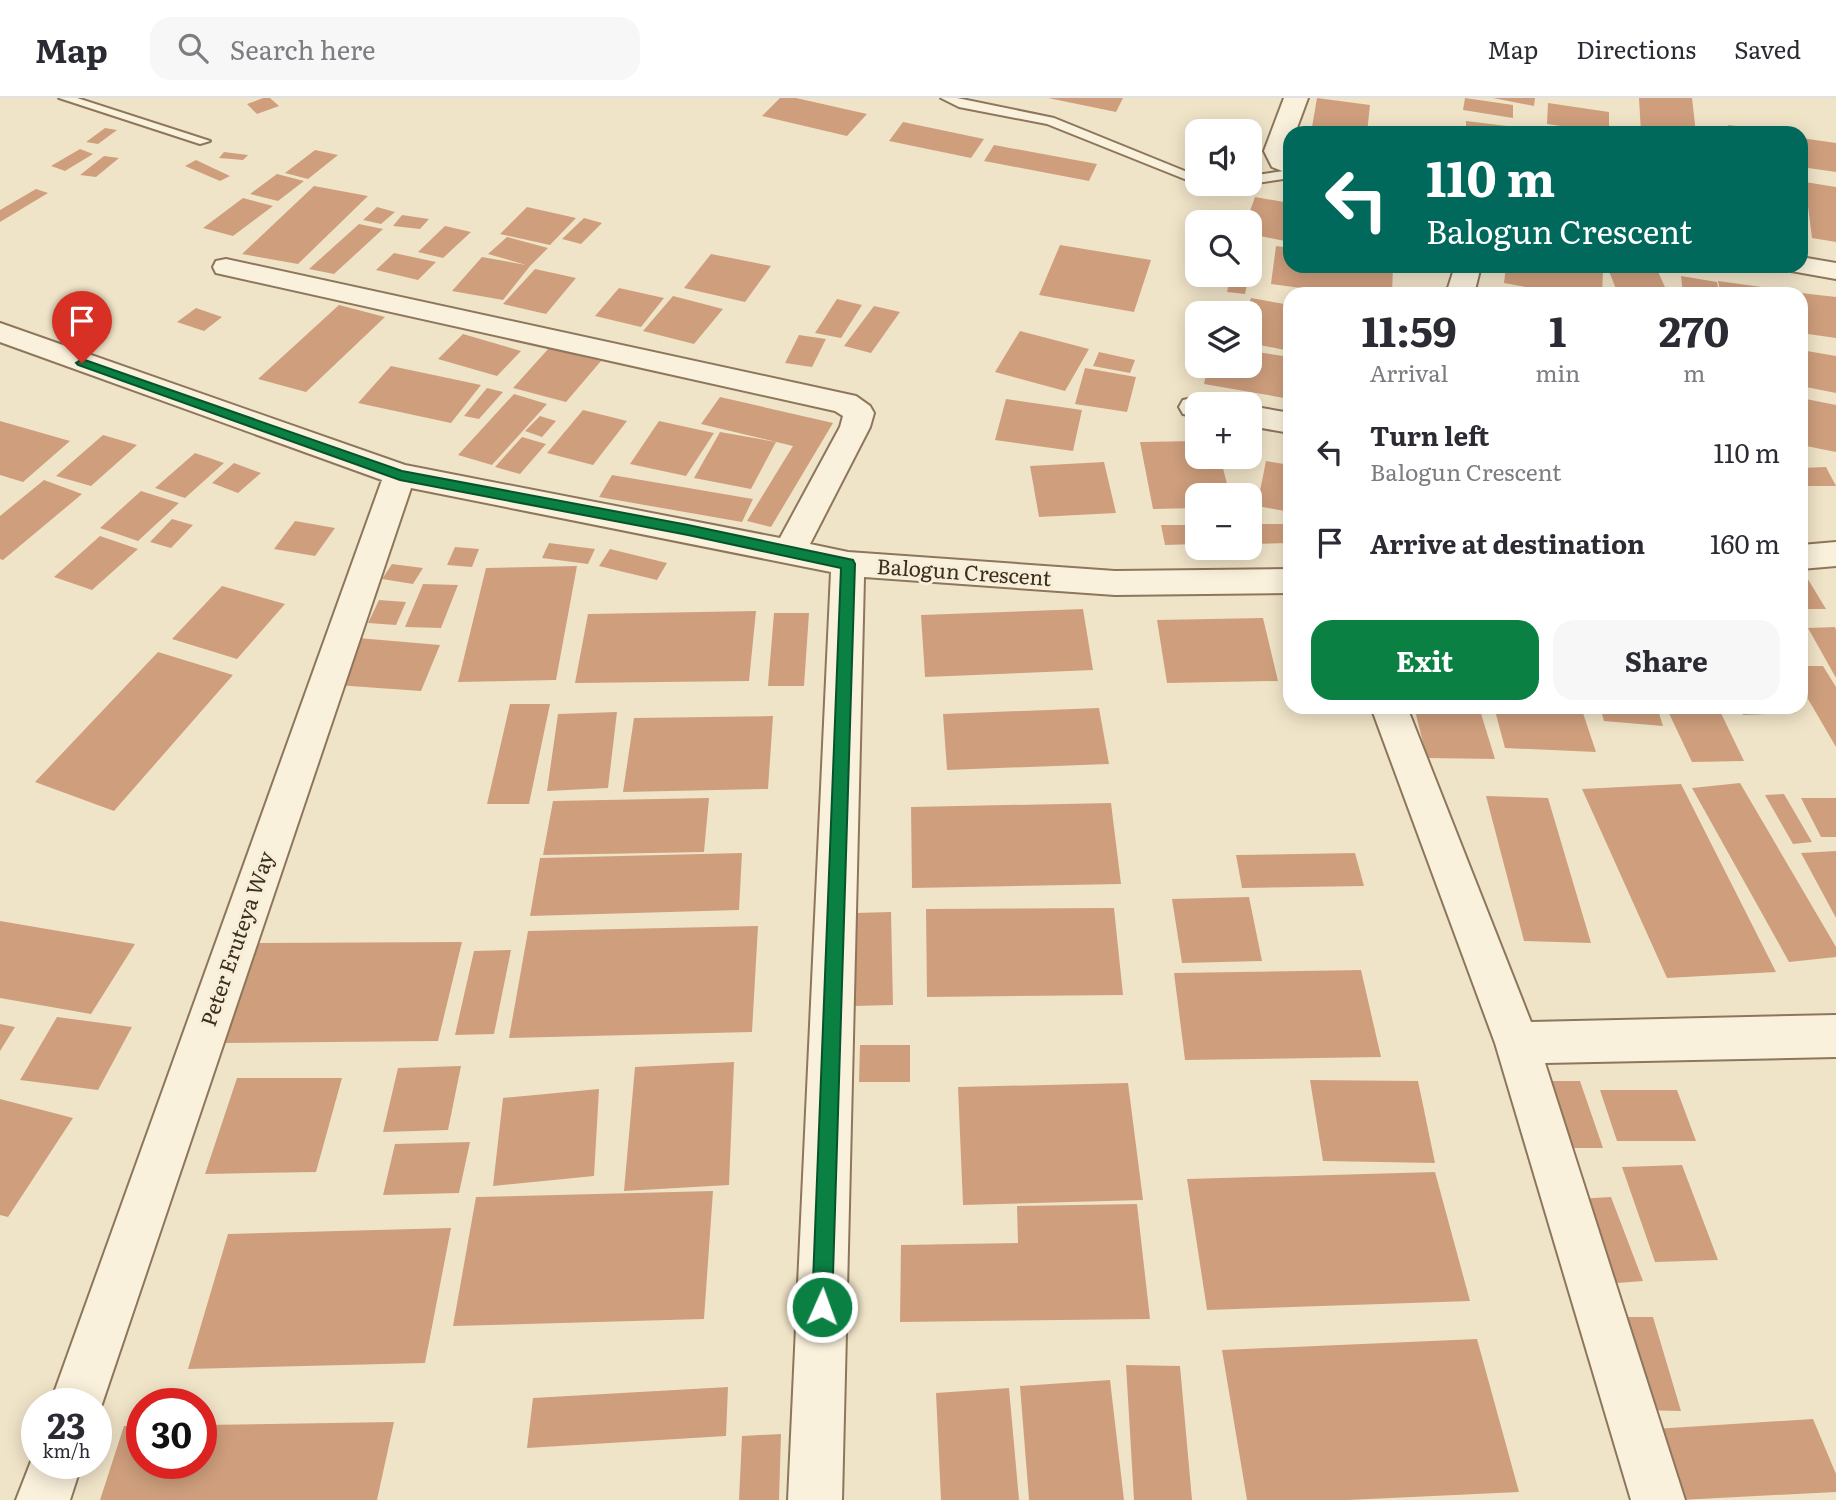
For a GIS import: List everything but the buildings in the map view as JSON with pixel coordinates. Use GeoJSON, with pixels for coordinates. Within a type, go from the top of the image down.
{"type":"FeatureCollection","features":[{"type":"Feature","properties":{"kind":"street"},"geometry":{"type":"LineString","coordinates":[[1285,126],[1296,98]]}},
{"type":"Feature","properties":{"kind":"street"},"geometry":{"type":"LineString","coordinates":[[1283,132],[1276,151],[1283,163]]}},
{"type":"Feature","properties":{"kind":"street"},"geometry":{"type":"LineString","coordinates":[[1808,266],[1836,271]]}},
{"type":"Feature","properties":{"kind":"street"},"geometry":{"type":"LineString","coordinates":[[226,267],[845,403],[859,413],[855,427],[789,552]]}},
{"type":"Feature","properties":{"kind":"street","name":"Balogun Crescent"},"geometry":{"type":"LineString","coordinates":[[0,332],[400,475],[601,512],[848,564],[1115,583],[1283,581]]}},
{"type":"Feature","properties":{"kind":"street"},"geometry":{"type":"LineString","coordinates":[[1262,418],[1283,422]]}},
{"type":"Feature","properties":{"kind":"street","name":"Peter Eruteya Way"},"geometry":{"type":"LineString","coordinates":[[82,1388],[400,475]]}},
{"type":"Feature","properties":{"kind":"street"},"geometry":{"type":"LineString","coordinates":[[1808,556],[1836,554]]}},
{"type":"Feature","properties":{"kind":"street"},"geometry":{"type":"LineString","coordinates":[[816,1500],[848,564]]}},
{"type":"Feature","properties":{"kind":"street"},"geometry":{"type":"LineString","coordinates":[[1392,714],[1517,1043],[1658,1500]]}},
{"type":"Feature","properties":{"kind":"street"},"geometry":{"type":"LineString","coordinates":[[1517,1043],[1836,1036]]}},
{"type":"Feature","properties":{"kind":"street"},"geometry":{"type":"LineString","coordinates":[[43,1500],[50,1479]]}},
{"type":"Feature","properties":{"kind":"lane"},"geometry":{"type":"LineString","coordinates":[[65,98],[204,141]]}},
{"type":"Feature","properties":{"kind":"lane"},"geometry":{"type":"LineString","coordinates":[[947,98],[959,103],[1050,121],[1185,175]]}},
{"type":"Feature","properties":{"kind":"lane"},"geometry":{"type":"LineString","coordinates":[[1262,178],[1283,175]]}},
{"type":"Feature","properties":{"kind":"route"},"geometry":{"type":"LineString","coordinates":[[82,363],[400,475],[688,530],[848,564],[822,1307]]}}]}
